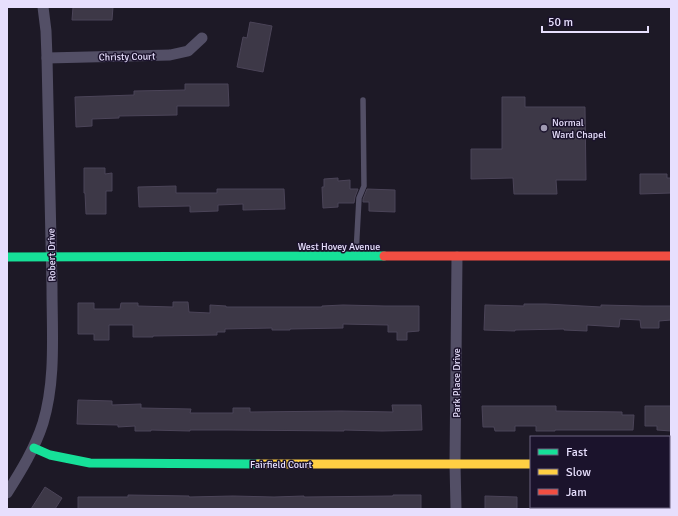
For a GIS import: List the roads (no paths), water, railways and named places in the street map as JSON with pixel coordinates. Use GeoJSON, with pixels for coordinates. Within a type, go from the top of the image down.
{"type":"FeatureCollection","features":[{"type":"Feature","properties":{"kind":"street","name":"Robert Drive"},"geometry":{"type":"LineString","coordinates":[[7,493],[34,448],[43,424],[49,400],[51,379],[51,257],[47,58],[46,30],[42,7]]}},
{"type":"Feature","properties":{"kind":"street","name":"Christy Court"},"geometry":{"type":"LineString","coordinates":[[47,58],[170,55],[188,51],[202,38]]}},
{"type":"Feature","properties":{"kind":"street","name":"Park Place Drive"},"geometry":{"type":"LineString","coordinates":[[456,509],[457,256]]}},
{"type":"Feature","properties":{"kind":"street","name":"West Hovey Avenue"},"geometry":{"type":"LineString","coordinates":[[7,257],[671,256]]}},
{"type":"Feature","properties":{"kind":"street","name":"Fairfield Court"},"geometry":{"type":"LineString","coordinates":[[34,448],[50,455],[90,463],[530,464]]}},
{"type":"Feature","properties":{"kind":"lane"},"geometry":{"type":"LineString","coordinates":[[356,257],[360,198],[364,186],[363,100]]}},
{"type":"Feature","properties":{"kind":"place","name":"Normal Ward Chapel"},"geometry":{"type":"Point","coordinates":[544,128]}}]}
